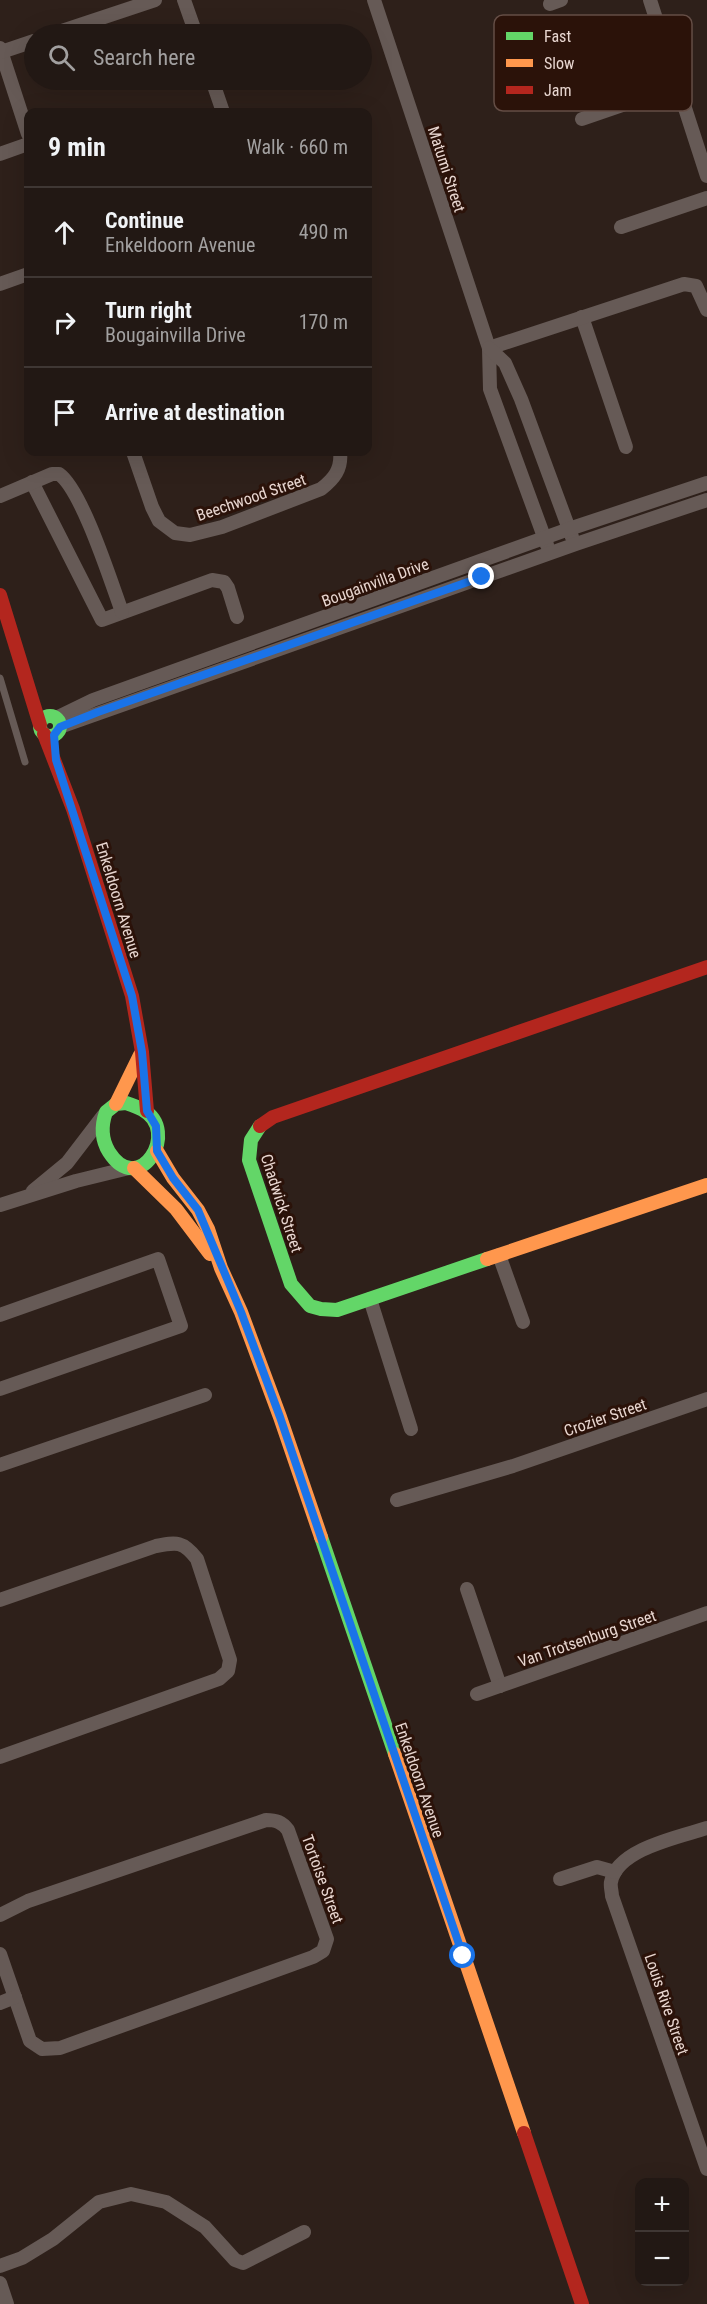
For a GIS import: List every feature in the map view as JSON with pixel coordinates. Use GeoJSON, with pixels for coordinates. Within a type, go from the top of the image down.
{"type":"FeatureCollection","features":[{"type":"Feature","properties":{"kind":"street"},"geometry":{"type":"LineString","coordinates":[[83,24],[155,0]]}},
{"type":"Feature","properties":{"kind":"street"},"geometry":{"type":"LineString","coordinates":[[184,0],[192,24]]}},
{"type":"Feature","properties":{"kind":"street","name":"Matumi Street"},"geometry":{"type":"LineString","coordinates":[[374,0],[489,348],[490,389],[550,553]]}},
{"type":"Feature","properties":{"kind":"street"},"geometry":{"type":"LineString","coordinates":[[650,0],[655,15]]}},
{"type":"Feature","properties":{"kind":"street"},"geometry":{"type":"LineString","coordinates":[[24,44],[1,50],[24,122]]}},
{"type":"Feature","properties":{"kind":"street"},"geometry":{"type":"LineString","coordinates":[[216,90],[222,108]]}},
{"type":"Feature","properties":{"kind":"street"},"geometry":{"type":"LineString","coordinates":[[582,119],[605,111]]}},
{"type":"Feature","properties":{"kind":"street"},"geometry":{"type":"LineString","coordinates":[[686,111],[707,176]]}},
{"type":"Feature","properties":{"kind":"street"},"geometry":{"type":"LineString","coordinates":[[0,154],[24,145]]}},
{"type":"Feature","properties":{"kind":"street"},"geometry":{"type":"LineString","coordinates":[[621,227],[707,198]]}},
{"type":"Feature","properties":{"kind":"street"},"geometry":{"type":"LineString","coordinates":[[0,284],[24,275]]}},
{"type":"Feature","properties":{"kind":"street"},"geometry":{"type":"LineString","coordinates":[[489,348],[684,284],[696,286],[707,310]]}},
{"type":"Feature","properties":{"kind":"street"},"geometry":{"type":"LineString","coordinates":[[582,317],[626,447]]}},
{"type":"Feature","properties":{"kind":"street","name":"Matumi Street"},"geometry":{"type":"LineString","coordinates":[[489,348],[505,363],[521,399],[576,544]]}},
{"type":"Feature","properties":{"kind":"street","name":"Beechwood Street"},"geometry":{"type":"LineString","coordinates":[[134,456],[159,521],[175,533],[190,535],[222,527],[321,489],[333,479],[339,467],[340,456]]}},
{"type":"Feature","properties":{"kind":"street"},"geometry":{"type":"LineString","coordinates":[[0,496],[32,482],[59,474],[71,486],[122,612]]}},
{"type":"Feature","properties":{"kind":"street"},"geometry":{"type":"LineString","coordinates":[[32,482],[102,620],[212,580],[224,582],[237,617]]}},
{"type":"Feature","properties":{"kind":"street","name":"Bougainvilla Drive"},"geometry":{"type":"LineString","coordinates":[[51,726],[93,700],[569,529],[707,483]]}},
{"type":"Feature","properties":{"kind":"street","name":"Bougainvilla Drive"},"geometry":{"type":"LineString","coordinates":[[51,726],[707,500]]}},
{"type":"Feature","properties":{"kind":"street"},"geometry":{"type":"LineString","coordinates":[[0,595],[33,695],[51,726]]}},
{"type":"Feature","properties":{"kind":"street","name":"Enkeldoorn Avenue"},"geometry":{"type":"LineString","coordinates":[[51,726],[56,760],[132,996],[142,1052],[147,1111],[156,1126],[157,1151],[173,1178],[198,1210],[208,1229],[221,1268],[241,1312],[280,1417],[582,2304]]}},
{"type":"Feature","properties":{"kind":"street","name":"Chadwick Street"},"geometry":{"type":"LineString","coordinates":[[707,967],[273,1117],[261,1124],[252,1134],[248,1148],[249,1160],[291,1284],[302,1300],[317,1311],[337,1310],[707,1185]]}},
{"type":"Feature","properties":{"kind":"street","name":"Enkeldoorn Avenue"},"geometry":{"type":"LineString","coordinates":[[142,1052],[111,1108],[102,1131],[104,1141],[116,1161],[132,1168],[176,1209],[221,1268]]}},
{"type":"Feature","properties":{"kind":"street"},"geometry":{"type":"LineString","coordinates":[[26,1196],[67,1163],[111,1108],[133,1104],[147,1111]]}},
{"type":"Feature","properties":{"kind":"street"},"geometry":{"type":"LineString","coordinates":[[0,1204],[148,1163],[157,1151]]}},
{"type":"Feature","properties":{"kind":"street"},"geometry":{"type":"LineString","coordinates":[[500,1255],[524,1322]]}},
{"type":"Feature","properties":{"kind":"street"},"geometry":{"type":"LineString","coordinates":[[0,1315],[158,1259],[181,1326],[0,1389]]}},
{"type":"Feature","properties":{"kind":"street"},"geometry":{"type":"LineString","coordinates":[[370,1299],[411,1429]]}},
{"type":"Feature","properties":{"kind":"street"},"geometry":{"type":"LineString","coordinates":[[0,1465],[204,1395]]}},
{"type":"Feature","properties":{"kind":"street","name":"Crozier Street"},"geometry":{"type":"LineString","coordinates":[[397,1500],[513,1466],[707,1399]]}},
{"type":"Feature","properties":{"kind":"street"},"geometry":{"type":"LineString","coordinates":[[0,1600],[156,1546],[175,1542],[188,1547],[197,1559],[230,1660],[228,1671],[219,1679],[0,1757]]}},
{"type":"Feature","properties":{"kind":"street"},"geometry":{"type":"LineString","coordinates":[[467,1589],[500,1686]]}},
{"type":"Feature","properties":{"kind":"street","name":"Van Trotsenburg Street"},"geometry":{"type":"LineString","coordinates":[[477,1694],[707,1613]]}},
{"type":"Feature","properties":{"kind":"street","name":"Tortoise Street"},"geometry":{"type":"LineString","coordinates":[[0,1915],[28,1901],[266,1820],[275,1820],[288,1830],[327,1939],[323,1952],[313,1958],[60,2048],[42,2049],[30,2041],[15,1997],[4,1976],[0,1954]]}},
{"type":"Feature","properties":{"kind":"street"},"geometry":{"type":"LineString","coordinates":[[560,1879],[597,1867],[613,1878],[622,1862],[637,1852],[707,1828]]}},
{"type":"Feature","properties":{"kind":"street","name":"Louis Rive Street"},"geometry":{"type":"LineString","coordinates":[[613,1878],[612,1896],[701,2132],[707,2169]]}},
{"type":"Feature","properties":{"kind":"street"},"geometry":{"type":"LineString","coordinates":[[0,2003],[15,1997]]}},
{"type":"Feature","properties":{"kind":"street"},"geometry":{"type":"LineString","coordinates":[[0,2266],[22,2258],[53,2239],[99,2202],[131,2194],[166,2202],[205,2226],[235,2260],[243,2263],[304,2232]]}},
{"type":"Feature","properties":{"kind":"street"},"geometry":{"type":"LineString","coordinates":[[0,2283],[7,2304]]}},
{"type":"Feature","properties":{"kind":"lane"},"geometry":{"type":"LineString","coordinates":[[0,678],[25,762]]}},
{"type":"Feature","properties":{"kind":"traffic: fast"},"geometry":{"type":"LineString","coordinates":[[50,716],[57,719],[60,726],[57,733],[50,736],[43,733],[40,726],[43,719],[50,716]]}},
{"type":"Feature","properties":{"kind":"traffic: fast"},"geometry":{"type":"LineString","coordinates":[[126,1103],[143,1110],[154,1120],[158,1132],[157,1145],[151,1156],[143,1165],[132,1168],[121,1165],[109,1152],[104,1142],[103,1132],[106,1112],[116,1104],[126,1103]]}},
{"type":"Feature","properties":{"kind":"traffic: fast"},"geometry":{"type":"LineString","coordinates":[[260,1126],[251,1140],[249,1160],[291,1284],[310,1306],[337,1310],[487,1259]]}},
{"type":"Feature","properties":{"kind":"traffic: fast"},"geometry":{"type":"LineString","coordinates":[[321,1537],[395,1754]]}},
{"type":"Feature","properties":{"kind":"traffic: slow"},"geometry":{"type":"LineString","coordinates":[[116,1104],[140,1055]]}},
{"type":"Feature","properties":{"kind":"traffic: slow"},"geometry":{"type":"LineString","coordinates":[[157,1151],[173,1178],[198,1210],[208,1229],[221,1268],[241,1312],[280,1417],[321,1537]]}},
{"type":"Feature","properties":{"kind":"traffic: slow"},"geometry":{"type":"LineString","coordinates":[[134,1168],[176,1209],[210,1254]]}},
{"type":"Feature","properties":{"kind":"traffic: slow"},"geometry":{"type":"LineString","coordinates":[[487,1259],[707,1185]]}},
{"type":"Feature","properties":{"kind":"traffic: slow"},"geometry":{"type":"LineString","coordinates":[[395,1754],[524,2133]]}},
{"type":"Feature","properties":{"kind":"traffic: jam"},"geometry":{"type":"LineString","coordinates":[[0,595],[40,725]]}},
{"type":"Feature","properties":{"kind":"traffic: jam"},"geometry":{"type":"LineString","coordinates":[[44,734],[73,809],[132,996],[142,1052],[147,1111]]}},
{"type":"Feature","properties":{"kind":"traffic: jam"},"geometry":{"type":"LineString","coordinates":[[260,1126],[273,1117],[707,967]]}},
{"type":"Feature","properties":{"kind":"traffic: jam"},"geometry":{"type":"LineString","coordinates":[[524,2133],[582,2304]]}},
{"type":"Feature","properties":{"kind":"route"},"geometry":{"type":"LineString","coordinates":[[463,1956],[280,1417],[241,1312],[221,1268],[208,1229],[198,1210],[173,1178],[157,1151],[158,1133],[147,1111],[142,1052],[132,996],[56,760],[54,735],[60,727],[98,712],[482,577]]}}]}
